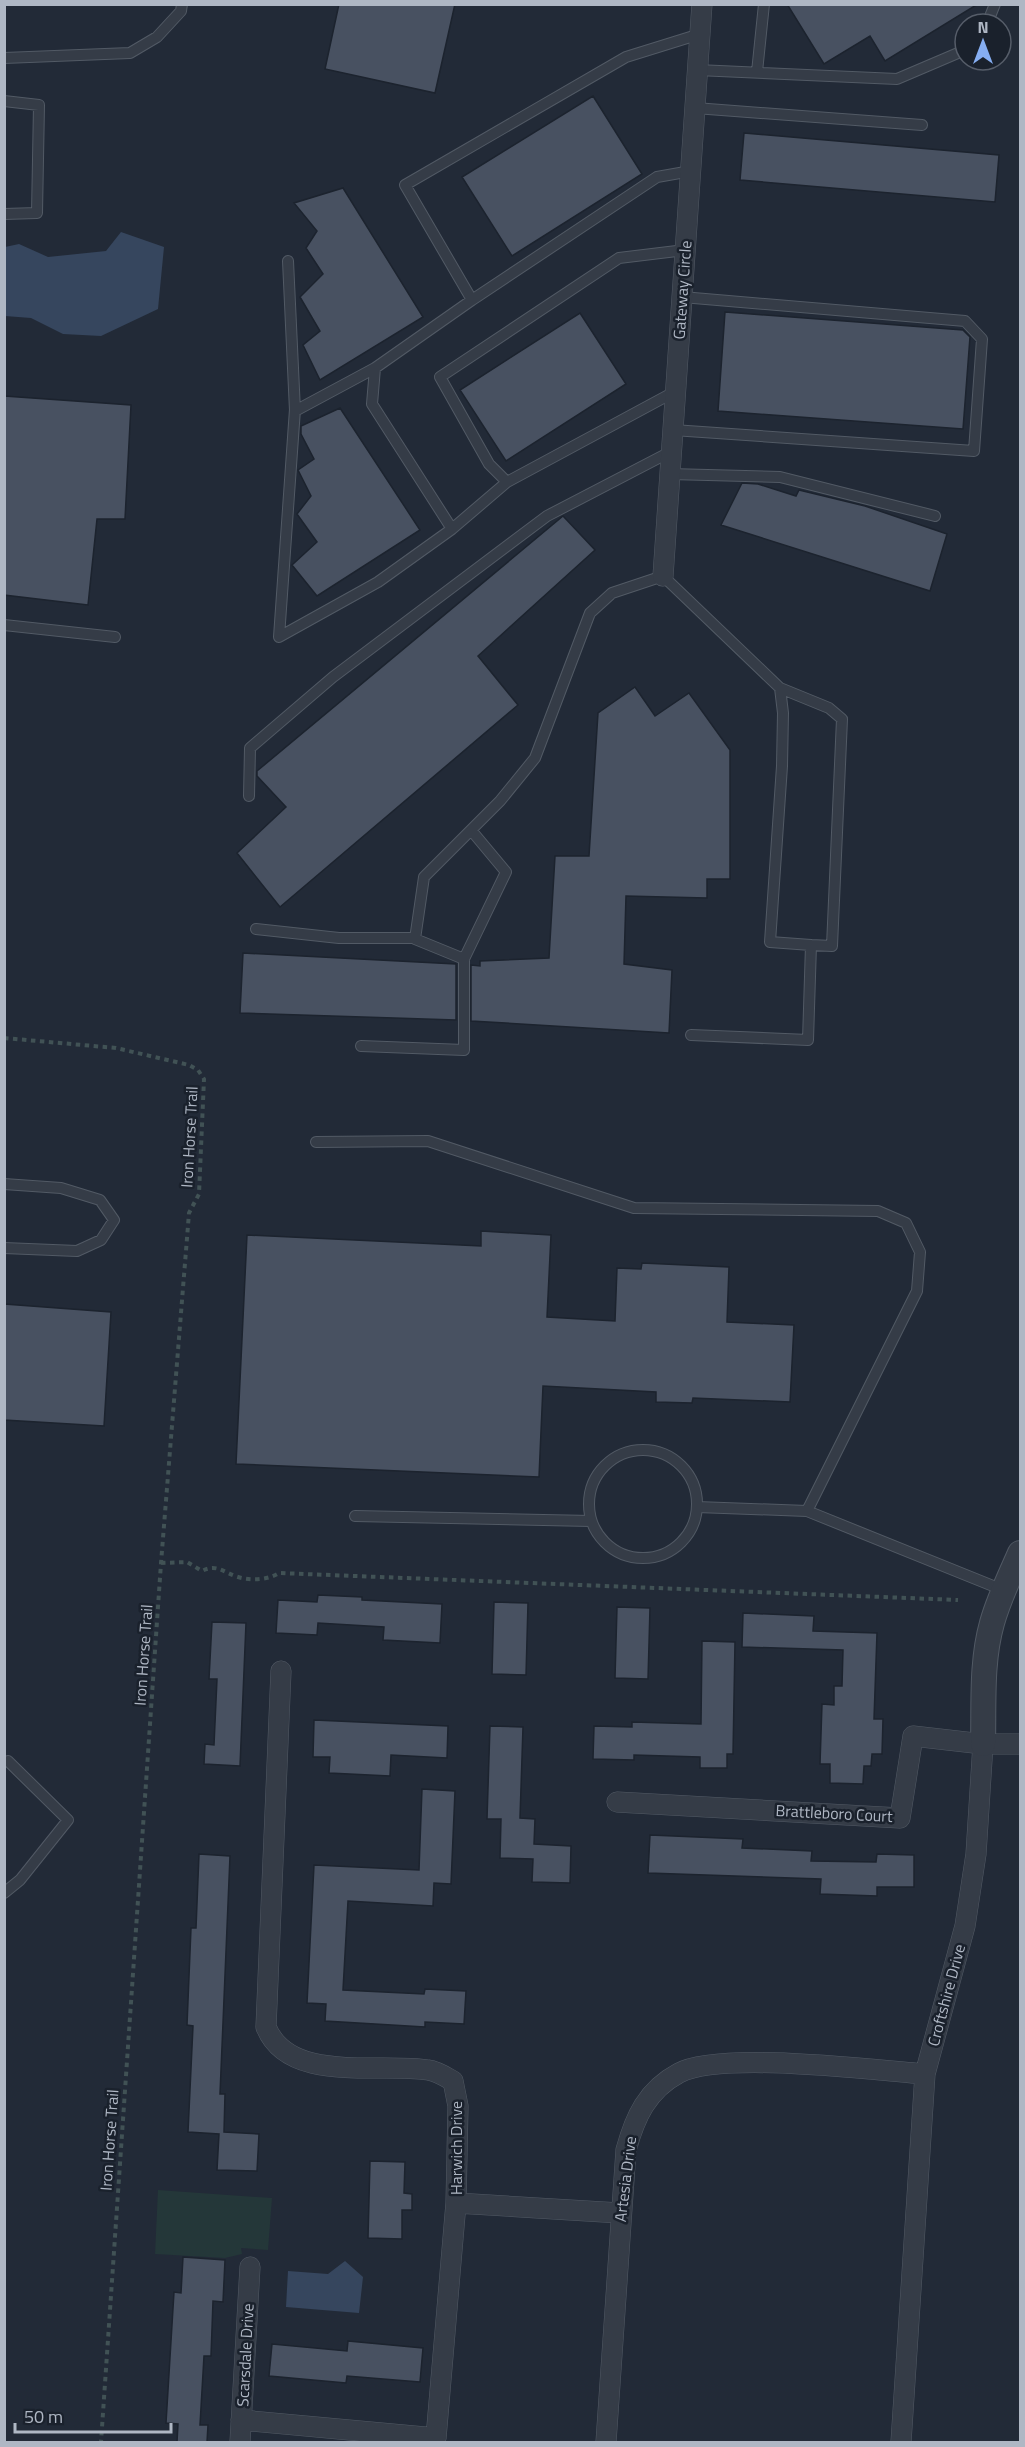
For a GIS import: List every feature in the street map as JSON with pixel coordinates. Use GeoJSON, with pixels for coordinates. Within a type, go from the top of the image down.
{"type":"FeatureCollection","features":[{"type":"Feature","properties":{"kind":"street","name":"Gateway Circle"},"geometry":{"type":"LineString","coordinates":[[663,576],[702,4]]}},
{"type":"Feature","properties":{"kind":"street","name":"Croftshire Drive"},"geometry":{"type":"LineString","coordinates":[[901,2442],[925,2074],[965,1926],[976,1854],[986,1659],[992,1624],[1003,1590],[1020,1553]]}},
{"type":"Feature","properties":{"kind":"street","name":"Harwich Drive"},"geometry":{"type":"LineString","coordinates":[[241,2420],[436,2438],[456,2204],[458,2106],[453,2081],[431,2070],[307,2064],[288,2055],[272,2042],[266,2027],[281,1671]]}},
{"type":"Feature","properties":{"kind":"street","name":"Brattleboro Court"},"geometry":{"type":"LineString","coordinates":[[617,1802],[900,1818],[913,1736],[983,1744]]}},
{"type":"Feature","properties":{"kind":"street"},"geometry":{"type":"LineString","coordinates":[[983,1744],[1020,1744]]}},
{"type":"Feature","properties":{"kind":"street","name":"Artesia Drive"},"geometry":{"type":"LineString","coordinates":[[606,2442],[626,2150],[632,2125],[644,2102],[660,2086],[680,2073],[702,2065],[722,2063],[925,2074]]}},
{"type":"Feature","properties":{"kind":"street"},"geometry":{"type":"LineString","coordinates":[[456,2204],[620,2213]]}},
{"type":"Feature","properties":{"kind":"street","name":"Scarsdale Drive"},"geometry":{"type":"LineString","coordinates":[[240,2442],[250,2267]]}},
{"type":"Feature","properties":{"kind":"lane"},"geometry":{"type":"LineString","coordinates":[[4,58],[130,53],[157,37],[181,11],[182,4]]}},
{"type":"Feature","properties":{"kind":"lane"},"geometry":{"type":"LineString","coordinates":[[757,72],[764,4]]}},
{"type":"Feature","properties":{"kind":"lane"},"geometry":{"type":"LineString","coordinates":[[472,300],[405,185],[626,57],[700,34]]}},
{"type":"Feature","properties":{"kind":"lane"},"geometry":{"type":"LineString","coordinates":[[698,70],[897,79],[953,55]]}},
{"type":"Feature","properties":{"kind":"lane"},"geometry":{"type":"LineString","coordinates":[[4,101],[39,105],[37,213],[4,214]]}},
{"type":"Feature","properties":{"kind":"lane"},"geometry":{"type":"LineString","coordinates":[[694,108],[922,125]]}},
{"type":"Feature","properties":{"kind":"lane"},"geometry":{"type":"LineString","coordinates":[[295,409],[375,368],[472,300],[657,177],[690,171]]}},
{"type":"Feature","properties":{"kind":"lane"},"geometry":{"type":"LineString","coordinates":[[507,482],[489,464],[440,377],[619,258],[685,250]]}},
{"type":"Feature","properties":{"kind":"lane"},"geometry":{"type":"LineString","coordinates":[[288,261],[295,409],[279,637],[378,582],[452,529],[507,482],[676,391]]}},
{"type":"Feature","properties":{"kind":"lane"},"geometry":{"type":"LineString","coordinates":[[673,430],[974,451],[982,339],[965,321],[682,297]]}},
{"type":"Feature","properties":{"kind":"lane"},"geometry":{"type":"LineString","coordinates":[[375,368],[372,404],[452,529]]}},
{"type":"Feature","properties":{"kind":"lane"},"geometry":{"type":"LineString","coordinates":[[249,796],[249,748],[333,677],[547,516],[672,451]]}},
{"type":"Feature","properties":{"kind":"lane"},"geometry":{"type":"LineString","coordinates":[[670,474],[780,477],[935,516]]}},
{"type":"Feature","properties":{"kind":"lane"},"geometry":{"type":"LineString","coordinates":[[415,938],[424,877],[500,801],[535,758],[590,613],[612,593],[663,576],[780,688],[829,708],[842,719],[832,946],[770,942],[782,766],[783,713],[780,688]]}},
{"type":"Feature","properties":{"kind":"lane"},"geometry":{"type":"LineString","coordinates":[[4,625],[115,637]]}},
{"type":"Feature","properties":{"kind":"lane"},"geometry":{"type":"LineString","coordinates":[[361,1046],[464,1050],[464,959],[506,872],[471,830]]}},
{"type":"Feature","properties":{"kind":"lane"},"geometry":{"type":"LineString","coordinates":[[256,929],[339,938],[415,938],[464,959]]}},
{"type":"Feature","properties":{"kind":"lane"},"geometry":{"type":"LineString","coordinates":[[690,1035],[808,1040],[811,945]]}},
{"type":"Feature","properties":{"kind":"lane"},"geometry":{"type":"LineString","coordinates":[[316,1142],[428,1141],[634,1208],[878,1211],[906,1223],[920,1252],[917,1292],[807,1510]]}},
{"type":"Feature","properties":{"kind":"lane"},"geometry":{"type":"LineString","coordinates":[[4,1184],[61,1188],[100,1200],[114,1220],[101,1240],[77,1251],[4,1248]]}},
{"type":"Feature","properties":{"kind":"lane"},"geometry":{"type":"LineString","coordinates":[[644,1449],[661,1452],[682,1467],[695,1490],[697,1507],[693,1525],[682,1540],[668,1552],[650,1557],[631,1556],[614,1550],[600,1538],[591,1521],[588,1504],[591,1487],[599,1471],[611,1459],[627,1452],[644,1449]]}},
{"type":"Feature","properties":{"kind":"lane"},"geometry":{"type":"LineString","coordinates":[[697,1507],[807,1510],[1003,1590]]}},
{"type":"Feature","properties":{"kind":"lane"},"geometry":{"type":"LineString","coordinates":[[355,1516],[591,1521]]}},
{"type":"Feature","properties":{"kind":"lane"},"geometry":{"type":"LineString","coordinates":[[4,1893],[20,1880],[68,1820],[8,1761]]}},
{"type":"Feature","properties":{"kind":"path","name":"Iron Horse Trail"},"geometry":{"type":"LineString","coordinates":[[4,1038],[116,1048],[189,1065],[198,1070],[204,1079],[199,1194],[189,1213],[161,1563],[101,2442]]}},
{"type":"Feature","properties":{"kind":"path"},"geometry":{"type":"LineString","coordinates":[[161,1563],[187,1562],[202,1571],[208,1568],[224,1569],[237,1577],[269,1579],[279,1573],[958,1600]]}},
{"type":"Feature","properties":{"kind":"shaded area"},"geometry":{"type":"Polygon","coordinates":[[[158,2190],[272,2198],[268,2250],[241,2248],[242,2254],[225,2258],[155,2254],[158,2190]]]}},
{"type":"Feature","properties":{"kind":"water"},"geometry":{"type":"Polygon","coordinates":[[[121,232],[164,247],[158,309],[101,336],[63,334],[31,318],[5,316],[5,247],[19,244],[48,257],[106,251],[121,232]]]}},
{"type":"Feature","properties":{"kind":"water"},"geometry":{"type":"Polygon","coordinates":[[[345,2261],[363,2277],[359,2313],[286,2307],[288,2271],[328,2274],[345,2261]]]}},
{"type":"Feature","properties":{"kind":"building"},"geometry":{"type":"Polygon","coordinates":[[[339,4],[455,4],[435,93],[325,69],[339,4]]]}},
{"type":"Feature","properties":{"kind":"building"},"geometry":{"type":"Polygon","coordinates":[[[787,4],[978,4],[965,12],[953,12],[953,19],[885,61],[870,36],[824,64],[787,4]]]}},
{"type":"Feature","properties":{"kind":"building"},"geometry":{"type":"Polygon","coordinates":[[[593,96],[642,174],[512,256],[462,177],[593,96]]]}},
{"type":"Feature","properties":{"kind":"building"},"geometry":{"type":"Polygon","coordinates":[[[744,133],[999,155],[995,202],[740,180],[744,133]]]}},
{"type":"Feature","properties":{"kind":"building"},"geometry":{"type":"Polygon","coordinates":[[[343,188],[423,317],[320,380],[303,345],[320,331],[300,297],[323,274],[306,248],[317,231],[294,203],[343,188]]]}},
{"type":"Feature","properties":{"kind":"building"},"geometry":{"type":"Polygon","coordinates":[[[725,312],[963,330],[970,337],[963,429],[718,411],[725,312]]]}},
{"type":"Feature","properties":{"kind":"building"},"geometry":{"type":"Polygon","coordinates":[[[580,313],[626,384],[506,461],[460,390],[580,313]]]}},
{"type":"Feature","properties":{"kind":"building"},"geometry":{"type":"Polygon","coordinates":[[[4,396],[131,405],[125,519],[97,519],[88,605],[4,595],[4,396]]]}},
{"type":"Feature","properties":{"kind":"building"},"geometry":{"type":"Polygon","coordinates":[[[340,408],[420,530],[317,596],[292,565],[317,542],[297,514],[311,496],[298,470],[314,459],[301,434],[301,426],[340,408]]]}},
{"type":"Feature","properties":{"kind":"building"},"geometry":{"type":"Polygon","coordinates":[[[742,483],[758,484],[796,496],[799,490],[865,506],[947,534],[930,591],[721,525],[742,483]]]}},
{"type":"Feature","properties":{"kind":"building"},"geometry":{"type":"Polygon","coordinates":[[[563,516],[595,550],[478,656],[518,705],[280,907],[237,853],[286,807],[257,776],[257,771],[563,516]]]}},
{"type":"Feature","properties":{"kind":"building"},"geometry":{"type":"Polygon","coordinates":[[[635,687],[655,716],[689,693],[730,750],[730,879],[707,879],[707,898],[626,896],[624,964],[672,970],[669,1033],[471,1021],[471,965],[480,966],[480,961],[549,958],[555,856],[589,856],[598,713],[635,687]]]}},
{"type":"Feature","properties":{"kind":"building"},"geometry":{"type":"Polygon","coordinates":[[[243,953],[456,964],[456,1020],[240,1013],[243,953]]]}},
{"type":"Feature","properties":{"kind":"building"},"geometry":{"type":"Polygon","coordinates":[[[481,1231],[551,1235],[547,1317],[615,1321],[617,1268],[641,1269],[642,1263],[729,1267],[727,1322],[794,1325],[790,1402],[693,1398],[692,1403],[656,1402],[656,1392],[543,1386],[539,1477],[236,1464],[247,1235],[481,1246],[481,1231]]]}},
{"type":"Feature","properties":{"kind":"building"},"geometry":{"type":"Polygon","coordinates":[[[4,1304],[111,1312],[104,1426],[4,1420],[4,1304]]]}},
{"type":"Feature","properties":{"kind":"building"},"geometry":{"type":"Polygon","coordinates":[[[318,1595],[362,1597],[362,1600],[442,1604],[440,1643],[383,1640],[384,1627],[318,1623],[317,1635],[276,1633],[278,1600],[317,1602],[318,1595]]]}},
{"type":"Feature","properties":{"kind":"building"},"geometry":{"type":"Polygon","coordinates":[[[494,1602],[528,1603],[526,1675],[492,1674],[494,1602]]]}},
{"type":"Feature","properties":{"kind":"building"},"geometry":{"type":"Polygon","coordinates":[[[617,1607],[650,1608],[648,1679],[615,1678],[617,1607]]]}},
{"type":"Feature","properties":{"kind":"building"},"geometry":{"type":"Polygon","coordinates":[[[743,1613],[814,1616],[813,1631],[877,1633],[874,1719],[883,1719],[882,1754],[872,1754],[871,1766],[864,1766],[863,1784],[830,1783],[830,1764],[820,1764],[822,1704],[834,1705],[834,1686],[842,1686],[843,1650],[742,1647],[743,1613]]]}},
{"type":"Feature","properties":{"kind":"building"},"geometry":{"type":"Polygon","coordinates":[[[212,1622],[246,1623],[240,1766],[204,1764],[205,1744],[214,1745],[217,1679],[209,1679],[212,1622]]]}},
{"type":"Feature","properties":{"kind":"building"},"geometry":{"type":"Polygon","coordinates":[[[702,1641],[735,1642],[733,1754],[727,1754],[727,1768],[700,1768],[700,1757],[634,1755],[634,1760],[593,1759],[594,1726],[632,1727],[632,1722],[701,1724],[702,1641]]]}},
{"type":"Feature","properties":{"kind":"building"},"geometry":{"type":"Polygon","coordinates":[[[314,1720],[448,1726],[447,1758],[391,1755],[390,1776],[329,1773],[330,1757],[313,1757],[314,1720]]]}},
{"type":"Feature","properties":{"kind":"building"},"geometry":{"type":"Polygon","coordinates":[[[490,1726],[523,1727],[520,1818],[535,1819],[534,1844],[571,1846],[570,1883],[532,1882],[533,1859],[500,1858],[501,1819],[487,1819],[490,1726]]]}},
{"type":"Feature","properties":{"kind":"building"},"geometry":{"type":"Polygon","coordinates":[[[422,1789],[455,1791],[451,1884],[434,1883],[433,1906],[348,1901],[343,1990],[424,1994],[425,1989],[466,1991],[464,2024],[425,2022],[425,2027],[325,2021],[326,2004],[307,2003],[314,1865],[419,1870],[422,1789]]]}},
{"type":"Feature","properties":{"kind":"building"},"geometry":{"type":"Polygon","coordinates":[[[650,1835],[743,1839],[742,1848],[812,1851],[811,1861],[876,1862],[877,1854],[914,1855],[914,1887],[877,1887],[877,1896],[820,1894],[821,1879],[648,1873],[650,1835]]]}},
{"type":"Feature","properties":{"kind":"building"},"geometry":{"type":"Polygon","coordinates":[[[199,1854],[230,1856],[220,2094],[225,2094],[224,2132],[259,2134],[257,2171],[217,2170],[219,2134],[188,2132],[193,2026],[187,2025],[191,1928],[196,1928],[199,1854]]]}},
{"type":"Feature","properties":{"kind":"building"},"geometry":{"type":"Polygon","coordinates":[[[370,2161],[405,2162],[404,2193],[412,2194],[412,2210],[402,2210],[402,2239],[368,2238],[370,2161]]]}},
{"type":"Feature","properties":{"kind":"building"},"geometry":{"type":"Polygon","coordinates":[[[183,2257],[225,2260],[223,2302],[213,2301],[211,2356],[204,2356],[200,2425],[208,2425],[207,2442],[177,2442],[178,2424],[166,2423],[174,2292],[181,2293],[183,2257]]]}},
{"type":"Feature","properties":{"kind":"building"},"geometry":{"type":"Polygon","coordinates":[[[348,2341],[423,2348],[420,2382],[347,2376],[346,2383],[269,2376],[272,2344],[347,2351],[348,2341]]]}}]}
